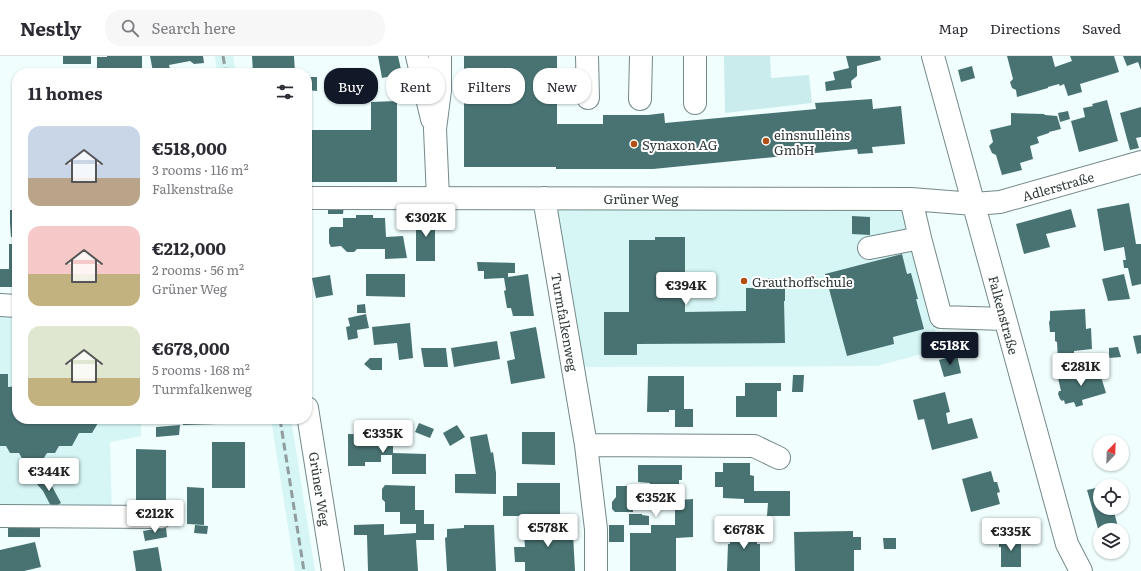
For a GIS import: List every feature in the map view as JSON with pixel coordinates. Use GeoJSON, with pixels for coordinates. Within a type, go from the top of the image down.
{"type":"FeatureCollection","features":[{"type":"Feature","properties":{"kind":"street"},"geometry":{"type":"LineString","coordinates":[[417,56],[434,129],[438,198]]}},
{"type":"Feature","properties":{"kind":"street"},"geometry":{"type":"LineString","coordinates":[[434,129],[440,90],[440,56]]}},
{"type":"Feature","properties":{"kind":"street"},"geometry":{"type":"LineString","coordinates":[[588,56],[588,68]]}},
{"type":"Feature","properties":{"kind":"street"},"geometry":{"type":"LineString","coordinates":[[640,99],[641,56]]}},
{"type":"Feature","properties":{"kind":"street"},"geometry":{"type":"LineString","coordinates":[[695,56],[695,103]]}},
{"type":"Feature","properties":{"kind":"street","name":"Falkenstraße"},"geometry":{"type":"LineString","coordinates":[[933,56],[1067,544],[1081,571]]}},
{"type":"Feature","properties":{"kind":"street","name":"Adlerstraße"},"geometry":{"type":"LineString","coordinates":[[974,204],[1000,202],[1141,162]]}},
{"type":"Feature","properties":{"kind":"street","name":"Grüner Weg"},"geometry":{"type":"LineString","coordinates":[[312,198],[911,199],[974,204]]}},
{"type":"Feature","properties":{"kind":"street","name":"Turmfalkenweg"},"geometry":{"type":"LineString","coordinates":[[544,198],[586,445],[596,529],[596,571]]}},
{"type":"Feature","properties":{"kind":"street"},"geometry":{"type":"LineString","coordinates":[[911,199],[941,317],[1005,319]]}},
{"type":"Feature","properties":{"kind":"street"},"geometry":{"type":"LineString","coordinates":[[869,248],[920,238]]}},
{"type":"Feature","properties":{"kind":"street"},"geometry":{"type":"LineString","coordinates":[[0,305],[12,306]]}},
{"type":"Feature","properties":{"kind":"street","name":"Grüner Weg"},"geometry":{"type":"LineString","coordinates":[[310,424],[333,571]]}},
{"type":"Feature","properties":{"kind":"street"},"geometry":{"type":"LineString","coordinates":[[586,445],[754,446],[779,458]]}},
{"type":"Feature","properties":{"kind":"street"},"geometry":{"type":"LineString","coordinates":[[0,516],[161,517]]}},
{"type":"Feature","properties":{"kind":"shaded area"},"geometry":{"type":"Polygon","coordinates":[[[215,56],[233,56],[235,68],[216,68],[215,56]]]}},
{"type":"Feature","properties":{"kind":"shaded area"},"geometry":{"type":"Polygon","coordinates":[[[724,56],[770,56],[771,78],[809,75],[812,103],[725,113],[724,56]]]}},
{"type":"Feature","properties":{"kind":"shaded area","name":"Grauthoffschule"},"geometry":{"type":"Polygon","coordinates":[[[561,204],[905,205],[940,349],[877,366],[577,367],[554,213],[561,204]]]}},
{"type":"Feature","properties":{"kind":"shaded area"},"geometry":{"type":"Polygon","coordinates":[[[0,311],[12,311],[12,424],[141,424],[141,436],[110,442],[112,516],[0,510],[0,311]]]}},
{"type":"Feature","properties":{"kind":"shaded area"},"geometry":{"type":"Polygon","coordinates":[[[272,424],[292,424],[315,571],[295,571],[272,424]]]}},
{"type":"Feature","properties":{"kind":"building"},"geometry":{"type":"Polygon","coordinates":[[[63,56],[91,56],[91,64],[63,64],[63,56]]]}},
{"type":"Feature","properties":{"kind":"building"},"geometry":{"type":"Polygon","coordinates":[[[142,56],[142,68],[97,68],[97,57],[142,56]]]}},
{"type":"Feature","properties":{"kind":"building"},"geometry":{"type":"Polygon","coordinates":[[[150,56],[203,56],[204,63],[194,64],[190,61],[169,65],[170,68],[152,68],[150,56]]]}},
{"type":"Feature","properties":{"kind":"building"},"geometry":{"type":"Polygon","coordinates":[[[252,56],[294,56],[295,68],[253,68],[252,56]]]}},
{"type":"Feature","properties":{"kind":"building"},"geometry":{"type":"Polygon","coordinates":[[[378,56],[398,56],[401,68],[386,68],[386,77],[382,78],[378,56]]]}},
{"type":"Feature","properties":{"kind":"building"},"geometry":{"type":"Polygon","coordinates":[[[464,56],[557,56],[557,68],[533,68],[533,104],[557,104],[557,124],[603,124],[603,115],[648,115],[664,113],[665,123],[816,109],[815,103],[872,99],[873,109],[901,106],[905,144],[872,147],[873,153],[858,154],[857,149],[653,169],[464,167],[464,104],[525,104],[525,68],[464,68],[464,56]]]}},
{"type":"Feature","properties":{"kind":"building"},"geometry":{"type":"Polygon","coordinates":[[[846,56],[880,56],[881,60],[857,66],[857,76],[851,81],[852,88],[826,91],[825,82],[835,80],[833,72],[849,68],[846,56]]]}},
{"type":"Feature","properties":{"kind":"building"},"geometry":{"type":"Polygon","coordinates":[[[1007,56],[1052,56],[1055,67],[1072,61],[1070,56],[1114,56],[1119,72],[1080,84],[1082,92],[1068,96],[1064,84],[1060,86],[1059,84],[1017,97],[1016,90],[1012,88],[1010,82],[1013,79],[1007,56]]]}},
{"type":"Feature","properties":{"kind":"building"},"geometry":{"type":"Polygon","coordinates":[[[1123,56],[1141,56],[1141,70],[1138,62],[1127,66],[1123,56]]]}},
{"type":"Feature","properties":{"kind":"building"},"geometry":{"type":"Polygon","coordinates":[[[972,66],[975,78],[961,82],[958,70],[972,66]]]}},
{"type":"Feature","properties":{"kind":"building"},"geometry":{"type":"Polygon","coordinates":[[[312,77],[317,77],[317,91],[312,90],[312,77]]]}},
{"type":"Feature","properties":{"kind":"building"},"geometry":{"type":"Polygon","coordinates":[[[1107,100],[1118,141],[1079,152],[1071,121],[1085,117],[1083,108],[1093,106],[1092,104],[1107,100]]]}},
{"type":"Feature","properties":{"kind":"building"},"geometry":{"type":"Polygon","coordinates":[[[386,101],[386,104],[397,104],[397,182],[312,182],[312,130],[371,130],[371,104],[386,101]]]}},
{"type":"Feature","properties":{"kind":"building"},"geometry":{"type":"Polygon","coordinates":[[[1141,107],[1141,137],[1136,138],[1139,148],[1130,150],[1120,113],[1141,107]]]}},
{"type":"Feature","properties":{"kind":"building"},"geometry":{"type":"Polygon","coordinates":[[[1068,111],[1070,119],[1060,122],[1058,113],[1068,111]]]}},
{"type":"Feature","properties":{"kind":"building"},"geometry":{"type":"Polygon","coordinates":[[[1011,113],[1057,116],[1061,129],[1037,137],[1039,143],[1030,146],[1033,159],[1020,163],[1022,170],[1002,175],[996,155],[992,153],[989,146],[993,142],[990,130],[1011,125],[1011,113]]]}},
{"type":"Feature","properties":{"kind":"building"},"geometry":{"type":"Polygon","coordinates":[[[1129,203],[1136,244],[1141,244],[1141,284],[1132,286],[1128,268],[1124,268],[1123,260],[1126,260],[1124,247],[1104,251],[1097,209],[1129,203]]]}},
{"type":"Feature","properties":{"kind":"building"},"geometry":{"type":"Polygon","coordinates":[[[328,205],[344,205],[343,214],[328,214],[328,205]]]}},
{"type":"Feature","properties":{"kind":"building"},"geometry":{"type":"Polygon","coordinates":[[[1071,209],[1076,227],[1046,234],[1050,247],[1024,254],[1016,224],[1071,209]]]}},
{"type":"Feature","properties":{"kind":"building"},"geometry":{"type":"Polygon","coordinates":[[[10,210],[12,210],[12,237],[11,237],[10,210]]]}},
{"type":"Feature","properties":{"kind":"building"},"geometry":{"type":"Polygon","coordinates":[[[356,215],[373,215],[373,218],[385,218],[386,237],[403,236],[407,258],[385,259],[385,249],[357,249],[354,252],[347,252],[341,246],[331,247],[329,243],[329,229],[331,227],[343,227],[343,218],[356,218],[356,215]]]}},
{"type":"Feature","properties":{"kind":"building"},"geometry":{"type":"Polygon","coordinates":[[[416,215],[435,215],[435,261],[416,261],[416,215]]]}},
{"type":"Feature","properties":{"kind":"building"},"geometry":{"type":"Polygon","coordinates":[[[852,216],[870,217],[870,235],[852,234],[852,216]]]}},
{"type":"Feature","properties":{"kind":"building"},"geometry":{"type":"Polygon","coordinates":[[[655,237],[685,237],[685,312],[746,311],[746,288],[753,288],[753,279],[785,278],[785,343],[637,344],[637,355],[604,355],[604,312],[629,312],[629,240],[655,240],[655,237]]]}},
{"type":"Feature","properties":{"kind":"building"},"geometry":{"type":"Polygon","coordinates":[[[9,244],[12,244],[12,287],[0,287],[0,269],[9,269],[9,244]]]}},
{"type":"Feature","properties":{"kind":"building"},"geometry":{"type":"Polygon","coordinates":[[[902,254],[907,274],[911,273],[924,329],[893,337],[894,344],[847,356],[825,274],[902,254]]]}},
{"type":"Feature","properties":{"kind":"building"},"geometry":{"type":"Polygon","coordinates":[[[477,262],[515,263],[515,273],[508,273],[508,277],[528,274],[534,316],[513,316],[511,308],[507,308],[504,291],[506,290],[504,278],[484,279],[484,271],[478,271],[477,262]]]}},
{"type":"Feature","properties":{"kind":"building"},"geometry":{"type":"Polygon","coordinates":[[[366,274],[405,274],[405,297],[366,296],[366,274]]]}},
{"type":"Feature","properties":{"kind":"building"},"geometry":{"type":"Polygon","coordinates":[[[1124,274],[1130,299],[1108,301],[1102,279],[1124,274]]]}},
{"type":"Feature","properties":{"kind":"building"},"geometry":{"type":"Polygon","coordinates":[[[330,275],[333,295],[316,298],[312,278],[330,275]]]}},
{"type":"Feature","properties":{"kind":"building"},"geometry":{"type":"Polygon","coordinates":[[[365,304],[366,313],[357,313],[357,305],[365,304]]]}},
{"type":"Feature","properties":{"kind":"building"},"geometry":{"type":"Polygon","coordinates":[[[1085,309],[1086,329],[1091,328],[1092,349],[1074,351],[1074,361],[1058,361],[1055,332],[1050,332],[1050,311],[1085,309]]]}},
{"type":"Feature","properties":{"kind":"building"},"geometry":{"type":"Polygon","coordinates":[[[366,314],[369,328],[357,330],[358,338],[348,340],[346,327],[350,326],[348,318],[366,314]]]}},
{"type":"Feature","properties":{"kind":"building"},"geometry":{"type":"Polygon","coordinates":[[[410,323],[413,358],[399,360],[397,343],[374,345],[372,327],[410,323]]]}},
{"type":"Feature","properties":{"kind":"building"},"geometry":{"type":"Polygon","coordinates":[[[536,327],[545,378],[511,384],[507,361],[515,359],[510,332],[536,327]]]}},
{"type":"Feature","properties":{"kind":"building"},"geometry":{"type":"Polygon","coordinates":[[[1141,335],[1141,353],[1137,354],[1133,336],[1141,335]]]}},
{"type":"Feature","properties":{"kind":"building"},"geometry":{"type":"Polygon","coordinates":[[[497,341],[500,359],[454,367],[451,348],[497,341]]]}},
{"type":"Feature","properties":{"kind":"building"},"geometry":{"type":"Polygon","coordinates":[[[1118,347],[1121,357],[1109,358],[1109,348],[1118,347]]]}},
{"type":"Feature","properties":{"kind":"building"},"geometry":{"type":"Polygon","coordinates":[[[421,348],[446,348],[448,367],[424,367],[421,348]]]}},
{"type":"Feature","properties":{"kind":"building"},"geometry":{"type":"Polygon","coordinates":[[[957,355],[961,373],[944,377],[939,360],[957,355]]]}},
{"type":"Feature","properties":{"kind":"building"},"geometry":{"type":"Polygon","coordinates":[[[370,358],[382,358],[382,370],[371,370],[364,364],[370,358]]]}},
{"type":"Feature","properties":{"kind":"building"},"geometry":{"type":"Polygon","coordinates":[[[1099,370],[1106,393],[1082,400],[1083,405],[1076,407],[1074,402],[1065,404],[1064,400],[1062,401],[1060,399],[1058,394],[1059,391],[1061,391],[1058,378],[1082,371],[1083,374],[1099,370]]]}},
{"type":"Feature","properties":{"kind":"building"},"geometry":{"type":"Polygon","coordinates":[[[0,374],[8,374],[8,387],[12,387],[12,424],[97,424],[92,433],[79,433],[72,446],[59,446],[55,453],[47,453],[40,464],[25,464],[19,453],[10,453],[6,446],[0,446],[0,374]]]}},
{"type":"Feature","properties":{"kind":"building"},"geometry":{"type":"Polygon","coordinates":[[[793,375],[804,375],[803,392],[792,392],[793,375]]]}},
{"type":"Feature","properties":{"kind":"building"},"geometry":{"type":"Polygon","coordinates":[[[648,376],[684,376],[684,409],[693,409],[693,427],[675,427],[675,410],[669,410],[669,412],[647,412],[648,376]]]}},
{"type":"Feature","properties":{"kind":"building"},"geometry":{"type":"Polygon","coordinates":[[[745,383],[781,383],[781,391],[777,391],[777,417],[736,417],[736,396],[745,396],[745,383]]]}},
{"type":"Feature","properties":{"kind":"building"},"geometry":{"type":"Polygon","coordinates":[[[945,392],[950,412],[946,413],[948,424],[972,418],[978,438],[932,450],[924,419],[918,420],[913,400],[945,392]]]}},
{"type":"Feature","properties":{"kind":"building"},"geometry":{"type":"Polygon","coordinates":[[[419,423],[434,429],[430,438],[415,432],[419,423]]]}},
{"type":"Feature","properties":{"kind":"building"},"geometry":{"type":"Polygon","coordinates":[[[183,424],[218,424],[183,425],[183,424]]]}},
{"type":"Feature","properties":{"kind":"building"},"geometry":{"type":"Polygon","coordinates":[[[180,425],[179,435],[156,437],[156,427],[180,425]]]}},
{"type":"Feature","properties":{"kind":"building"},"geometry":{"type":"Polygon","coordinates":[[[457,425],[465,437],[450,446],[443,433],[457,425]]]}},
{"type":"Feature","properties":{"kind":"building"},"geometry":{"type":"Polygon","coordinates":[[[522,432],[555,432],[555,465],[522,464],[522,432]]]}},
{"type":"Feature","properties":{"kind":"building"},"geometry":{"type":"Polygon","coordinates":[[[348,434],[393,435],[393,453],[426,454],[426,474],[392,474],[392,455],[381,455],[381,462],[365,462],[365,466],[348,466],[348,434]]]}},
{"type":"Feature","properties":{"kind":"building"},"geometry":{"type":"Polygon","coordinates":[[[487,434],[491,453],[493,452],[496,473],[496,494],[455,493],[455,474],[476,474],[470,437],[487,434]]]}},
{"type":"Feature","properties":{"kind":"building"},"geometry":{"type":"Polygon","coordinates":[[[212,442],[245,442],[245,488],[212,488],[212,442]]]}},
{"type":"Feature","properties":{"kind":"building"},"geometry":{"type":"Polygon","coordinates":[[[136,449],[166,450],[166,506],[136,506],[136,449]]]}},
{"type":"Feature","properties":{"kind":"building"},"geometry":{"type":"Polygon","coordinates":[[[723,463],[750,463],[750,475],[754,476],[754,491],[790,491],[790,516],[767,516],[768,503],[744,503],[744,499],[723,498],[723,487],[715,487],[715,472],[723,472],[723,463]]]}},
{"type":"Feature","properties":{"kind":"building"},"geometry":{"type":"Polygon","coordinates":[[[638,465],[682,465],[682,480],[679,480],[679,500],[693,499],[693,537],[676,538],[676,571],[630,571],[630,533],[651,533],[651,525],[675,525],[675,500],[671,500],[671,504],[661,504],[661,500],[650,500],[650,508],[633,508],[633,512],[615,512],[612,509],[612,502],[616,497],[616,486],[632,486],[632,489],[650,488],[650,483],[638,482],[638,465]]]}},
{"type":"Feature","properties":{"kind":"building"},"geometry":{"type":"Polygon","coordinates":[[[991,471],[994,482],[997,482],[1000,492],[997,493],[1000,504],[971,512],[962,479],[991,471]]]}},
{"type":"Feature","properties":{"kind":"building"},"geometry":{"type":"Polygon","coordinates":[[[47,477],[61,503],[52,508],[43,491],[36,483],[47,477]]]}},
{"type":"Feature","properties":{"kind":"building"},"geometry":{"type":"Polygon","coordinates":[[[517,483],[560,483],[560,516],[503,516],[503,496],[517,496],[517,483]]]}},
{"type":"Feature","properties":{"kind":"building"},"geometry":{"type":"Polygon","coordinates":[[[385,485],[415,486],[415,510],[424,510],[424,524],[434,524],[434,540],[416,540],[418,571],[368,571],[367,535],[354,535],[354,525],[384,524],[384,535],[416,533],[416,524],[400,524],[400,512],[385,512],[385,502],[382,499],[382,489],[385,485]]]}},
{"type":"Feature","properties":{"kind":"building"},"geometry":{"type":"Polygon","coordinates":[[[187,487],[204,488],[204,525],[187,524],[187,487]]]}},
{"type":"Feature","properties":{"kind":"building"},"geometry":{"type":"Polygon","coordinates":[[[1093,489],[1093,511],[1087,490],[1093,489]]]}},
{"type":"Feature","properties":{"kind":"building"},"geometry":{"type":"Polygon","coordinates":[[[629,514],[642,514],[649,516],[649,525],[629,525],[629,514]]]}},
{"type":"Feature","properties":{"kind":"building"},"geometry":{"type":"Polygon","coordinates":[[[1094,515],[1115,515],[1117,523],[1096,523],[1094,515]]]}},
{"type":"Feature","properties":{"kind":"building"},"geometry":{"type":"Polygon","coordinates":[[[531,524],[575,524],[576,533],[573,534],[575,571],[525,571],[525,562],[515,562],[514,547],[525,547],[524,535],[532,535],[531,524]]]}},
{"type":"Feature","properties":{"kind":"building"},"geometry":{"type":"Polygon","coordinates":[[[195,525],[208,526],[207,534],[194,533],[195,525]]]}},
{"type":"Feature","properties":{"kind":"building"},"geometry":{"type":"Polygon","coordinates":[[[464,525],[494,525],[496,571],[447,571],[445,538],[447,537],[447,529],[464,528],[464,525]]]}},
{"type":"Feature","properties":{"kind":"building"},"geometry":{"type":"Polygon","coordinates":[[[609,525],[624,525],[624,542],[609,542],[609,525]]]}},
{"type":"Feature","properties":{"kind":"building"},"geometry":{"type":"Polygon","coordinates":[[[8,526],[40,527],[40,537],[8,537],[8,526]]]}},
{"type":"Feature","properties":{"kind":"building"},"geometry":{"type":"Polygon","coordinates":[[[730,526],[757,526],[757,544],[760,544],[760,571],[727,571],[730,526]]]}},
{"type":"Feature","properties":{"kind":"building"},"geometry":{"type":"Polygon","coordinates":[[[166,527],[167,537],[145,541],[143,531],[166,527]]]}},
{"type":"Feature","properties":{"kind":"building"},"geometry":{"type":"Polygon","coordinates":[[[853,531],[853,537],[861,537],[861,550],[854,550],[854,571],[795,571],[794,532],[853,531]]]}},
{"type":"Feature","properties":{"kind":"building"},"geometry":{"type":"Polygon","coordinates":[[[999,537],[1021,537],[1021,567],[1001,567],[1001,547],[999,547],[999,537]]]}},
{"type":"Feature","properties":{"kind":"building"},"geometry":{"type":"Polygon","coordinates":[[[883,538],[896,538],[896,549],[884,549],[883,538]]]}},
{"type":"Feature","properties":{"kind":"building"},"geometry":{"type":"Polygon","coordinates":[[[35,542],[41,567],[24,571],[0,571],[0,550],[35,542]]]}},
{"type":"Feature","properties":{"kind":"building"},"geometry":{"type":"Polygon","coordinates":[[[158,547],[162,571],[136,571],[133,551],[158,547]]]}},
{"type":"Feature","properties":{"kind":"railway"},"geometry":{"type":"LineString","coordinates":[[223,56],[225,68]]}},
{"type":"Feature","properties":{"kind":"railway"},"geometry":{"type":"LineString","coordinates":[[281,424],[304,571]]}},
{"type":"Feature","properties":{"kind":"place","name":"einsnulleins GmbH"},"geometry":{"type":"Point","coordinates":[766,141]}},
{"type":"Feature","properties":{"kind":"place","name":"Synaxon AG"},"geometry":{"type":"Point","coordinates":[634,144]}},
{"type":"Feature","properties":{"kind":"place","name":"Grauthoffschule"},"geometry":{"type":"Point","coordinates":[744,281]}}]}
